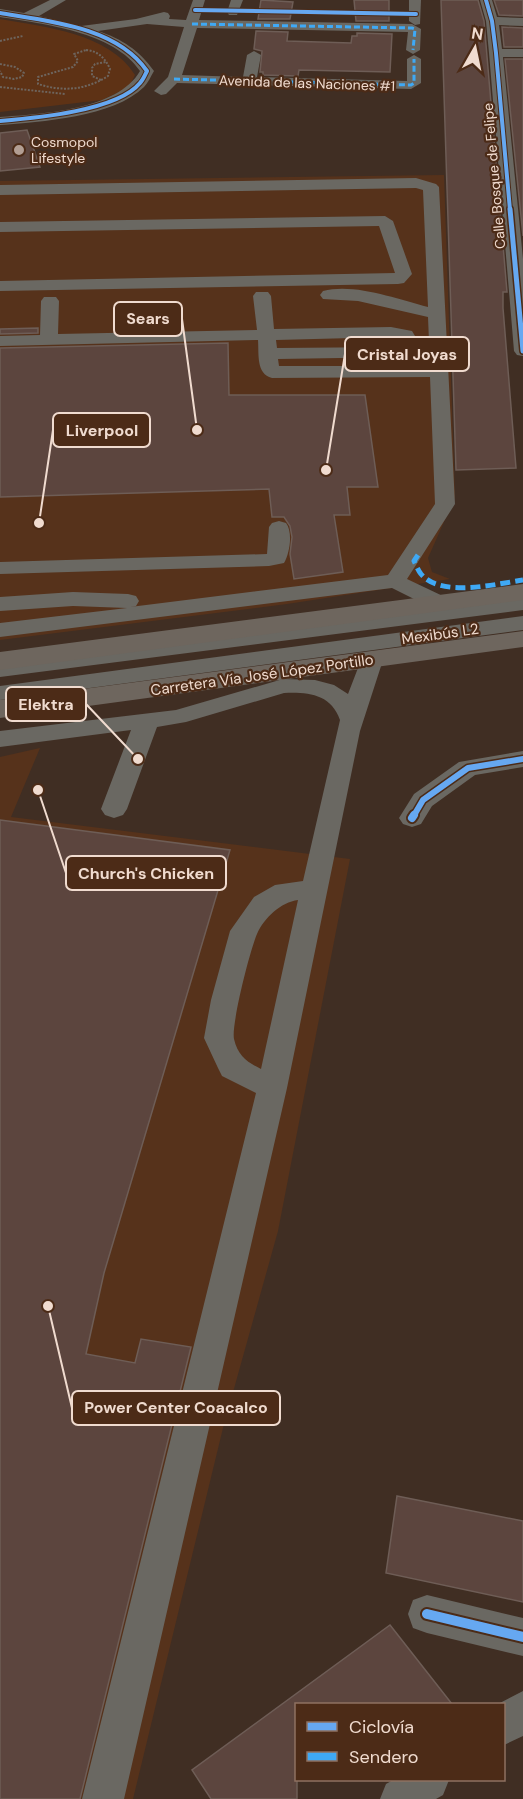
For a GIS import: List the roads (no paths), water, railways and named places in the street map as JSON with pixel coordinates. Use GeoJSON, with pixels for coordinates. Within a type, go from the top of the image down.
{"type":"FeatureCollection","features":[{"type":"Feature","properties":{"kind":"main road"},"geometry":{"type":"LineString","coordinates":[[0,661],[523,592]]}},
{"type":"Feature","properties":{"kind":"main road","name":"Carretera Vía José López Portillo"},"geometry":{"type":"LineString","coordinates":[[0,709],[523,639]]}},
{"type":"Feature","properties":{"kind":"street"},"geometry":{"type":"LineString","coordinates":[[80,30],[235,6],[415,18],[415,0]]}},
{"type":"Feature","properties":{"kind":"street","name":"Calle Bosque de Felipe"},"geometry":{"type":"LineString","coordinates":[[486,0],[492,21],[504,140],[516,183],[523,351]]}},
{"type":"Feature","properties":{"kind":"street"},"geometry":{"type":"LineString","coordinates":[[0,12],[17,2]]}},
{"type":"Feature","properties":{"kind":"street"},"geometry":{"type":"LineString","coordinates":[[149,21],[182,4]]}},
{"type":"Feature","properties":{"kind":"street"},"geometry":{"type":"LineString","coordinates":[[27,17],[48,6],[64,5]]}},
{"type":"Feature","properties":{"kind":"street"},"geometry":{"type":"LineString","coordinates":[[0,12],[80,30],[107,39],[135,55],[144,63],[147,71],[145,79],[134,90],[114,100],[44,117]]}},
{"type":"Feature","properties":{"kind":"street"},"geometry":{"type":"LineString","coordinates":[[0,121],[101,111],[145,99],[164,89],[174,79],[195,12]]}},
{"type":"Feature","properties":{"kind":"street","name":"Avenida de las Naciones #1"},"geometry":{"type":"LineString","coordinates":[[174,79],[411,85],[414,83],[415,29],[412,28],[239,31],[195,12]]}},
{"type":"Feature","properties":{"kind":"street"},"geometry":{"type":"LineString","coordinates":[[492,21],[523,22]]}},
{"type":"Feature","properties":{"kind":"street"},"geometry":{"type":"LineString","coordinates":[[496,53],[523,53]]}},
{"type":"Feature","properties":{"kind":"street"},"geometry":{"type":"LineString","coordinates":[[249,81],[254,55]]}},
{"type":"Feature","properties":{"kind":"street"},"geometry":{"type":"LineString","coordinates":[[504,140],[523,142]]}},
{"type":"Feature","properties":{"kind":"street"},"geometry":{"type":"LineString","coordinates":[[0,190],[427,184],[431,187],[445,504],[395,581]]}},
{"type":"Feature","properties":{"kind":"street"},"geometry":{"type":"LineString","coordinates":[[0,227],[385,220],[404,274],[398,279],[293,288],[102,292],[50,301],[0,302]]}},
{"type":"Feature","properties":{"kind":"street"},"geometry":{"type":"LineString","coordinates":[[0,286],[102,292],[262,296],[293,288],[358,296],[437,314]]}},
{"type":"Feature","properties":{"kind":"street"},"geometry":{"type":"LineString","coordinates":[[262,296],[264,335],[270,370],[278,373],[440,371]]}},
{"type":"Feature","properties":{"kind":"street"},"geometry":{"type":"LineString","coordinates":[[49,340],[50,301]]}},
{"type":"Feature","properties":{"kind":"street"},"geometry":{"type":"LineString","coordinates":[[0,341],[391,332],[406,335],[409,341],[403,352],[268,354]]}},
{"type":"Feature","properties":{"kind":"street"},"geometry":{"type":"LineString","coordinates":[[0,568],[269,560],[276,558],[279,554],[279,527]]}},
{"type":"Feature","properties":{"kind":"street"},"geometry":{"type":"LineString","coordinates":[[0,630],[395,581],[439,603]]}},
{"type":"Feature","properties":{"kind":"street"},"geometry":{"type":"LineString","coordinates":[[0,604],[73,599],[126,600],[186,607]]}},
{"type":"Feature","properties":{"kind":"street","name":"Mexibús L2"},"geometry":{"type":"LineString","coordinates":[[0,670],[523,603]]}},
{"type":"Feature","properties":{"kind":"street","name":"Mexibús L2"},"geometry":{"type":"LineString","coordinates":[[0,693],[523,623]]}},
{"type":"Feature","properties":{"kind":"street"},"geometry":{"type":"LineString","coordinates":[[103,1799],[272,1088],[352,721],[371,660]]}},
{"type":"Feature","properties":{"kind":"street"},"geometry":{"type":"LineString","coordinates":[[267,691],[290,671]]}},
{"type":"Feature","properties":{"kind":"street"},"geometry":{"type":"LineString","coordinates":[[0,739],[177,717],[267,691],[299,685],[331,692],[343,700],[350,710],[352,721]]}},
{"type":"Feature","properties":{"kind":"street"},"geometry":{"type":"LineString","coordinates":[[114,809],[147,721]]}},
{"type":"Feature","properties":{"kind":"street"},"geometry":{"type":"LineString","coordinates":[[412,818],[423,800],[468,768],[523,759]]}},
{"type":"Feature","properties":{"kind":"street"},"geometry":{"type":"LineString","coordinates":[[272,1088],[233,1068],[219,1038],[225,1000],[244,931],[264,904],[285,892],[315,889]]}},
{"type":"Feature","properties":{"kind":"street"},"geometry":{"type":"LineString","coordinates":[[427,1614],[523,1637]]}},
{"type":"Feature","properties":{"kind":"street"},"geometry":{"type":"LineString","coordinates":[[505,1724],[523,1711]]}},
{"type":"Feature","properties":{"kind":"street"},"geometry":{"type":"LineString","coordinates":[[401,1799],[425,1781]]}},
{"type":"Feature","properties":{"kind":"place","name":"Cosmopol Lifestyle"},"geometry":{"type":"Point","coordinates":[19,150]}},
{"type":"Feature","properties":{"kind":"place","name":"Sears"},"geometry":{"type":"Point","coordinates":[197,430]}},
{"type":"Feature","properties":{"kind":"place","name":"Cristal Joyas"},"geometry":{"type":"Point","coordinates":[326,470]}},
{"type":"Feature","properties":{"kind":"place","name":"Liverpool"},"geometry":{"type":"Point","coordinates":[39,523]}},
{"type":"Feature","properties":{"kind":"place","name":"Elektra"},"geometry":{"type":"Point","coordinates":[138,759]}},
{"type":"Feature","properties":{"kind":"place","name":"Church's Chicken"},"geometry":{"type":"Point","coordinates":[38,790]}},
{"type":"Feature","properties":{"kind":"place","name":"Power Center Coacalco"},"geometry":{"type":"Point","coordinates":[48,1306]}}]}
